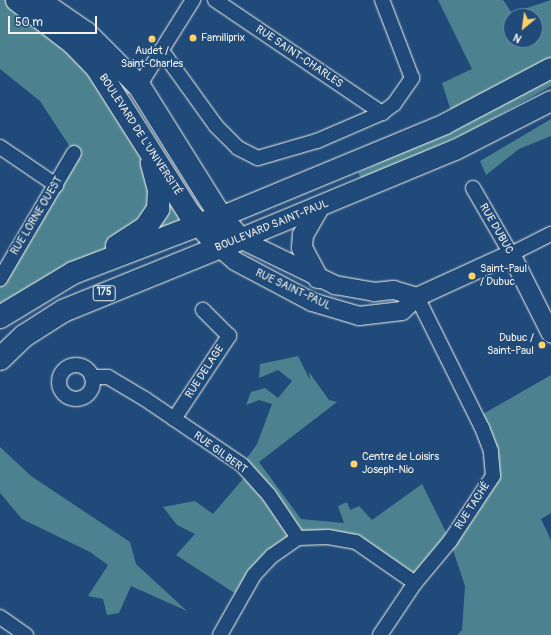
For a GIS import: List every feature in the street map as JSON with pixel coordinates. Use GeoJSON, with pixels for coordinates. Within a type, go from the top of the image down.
{"type":"FeatureCollection","features":[{"type":"Feature","properties":{"kind":"main road","name":"BOULEVARD DE L'UNIVERSITÉ"},"geometry":{"type":"LineString","coordinates":[[16,0],[73,43],[97,68],[147,142],[199,226],[218,247]]}},
{"type":"Feature","properties":{"kind":"main road","name":"BOULEVARD DE L'UNIVERSITÉ"},"geometry":{"type":"LineString","coordinates":[[38,0],[86,33],[139,86],[221,217],[240,239]]}},
{"type":"Feature","properties":{"kind":"main road"},"geometry":{"type":"LineString","coordinates":[[73,273],[199,226],[445,124],[551,68]]}},
{"type":"Feature","properties":{"kind":"main road","name":"BOULEVARD SAINT-PAUL"},"geometry":{"type":"LineString","coordinates":[[0,358],[24,336],[63,310],[319,207],[455,150],[551,101]]}},
{"type":"Feature","properties":{"kind":"main road"},"geometry":{"type":"LineString","coordinates":[[0,317],[133,237],[152,221],[160,201],[147,142]]}},
{"type":"Feature","properties":{"kind":"main road"},"geometry":{"type":"LineString","coordinates":[[318,278],[302,248],[303,235],[319,207]]}},
{"type":"Feature","properties":{"kind":"street"},"geometry":{"type":"LineString","coordinates":[[139,86],[193,0]]}},
{"type":"Feature","properties":{"kind":"street","name":"RUE SAINT-CHARLES"},"geometry":{"type":"LineString","coordinates":[[215,0],[382,113]]}},
{"type":"Feature","properties":{"kind":"street"},"geometry":{"type":"LineString","coordinates":[[162,51],[216,126],[249,156],[258,158],[317,141],[382,113],[394,104],[412,78],[382,0]]}},
{"type":"Feature","properties":{"kind":"street"},"geometry":{"type":"LineString","coordinates":[[0,147],[56,185]]}},
{"type":"Feature","properties":{"kind":"street","name":"RUE LORNE OUEST"},"geometry":{"type":"LineString","coordinates":[[0,279],[74,153]]}},
{"type":"Feature","properties":{"kind":"street","name":"RUE DUBUC"},"geometry":{"type":"LineString","coordinates":[[473,188],[511,254],[551,334]]}},
{"type":"Feature","properties":{"kind":"street","name":"RUE SAINT-PAUL"},"geometry":{"type":"LineString","coordinates":[[218,247],[259,275],[340,312],[366,315],[402,311],[418,297],[551,234]]}},
{"type":"Feature","properties":{"kind":"street","name":"RUE SAINT-PAUL"},"geometry":{"type":"LineString","coordinates":[[240,239],[318,278],[357,290],[394,290],[418,297]]}},
{"type":"Feature","properties":{"kind":"street","name":"RUE TACHÉ"},"geometry":{"type":"LineString","coordinates":[[380,635],[415,583],[450,541],[493,476],[491,451],[418,297]]}},
{"type":"Feature","properties":{"kind":"street","name":"RUE DELAGE"},"geometry":{"type":"LineString","coordinates":[[174,419],[229,336],[203,310]]}},
{"type":"Feature","properties":{"kind":"street","name":"RUE GILBERT"},"geometry":{"type":"LineString","coordinates":[[92,377],[108,378],[174,419],[242,466],[269,495],[298,538]]}},
{"type":"Feature","properties":{"kind":"street"},"geometry":{"type":"LineString","coordinates":[[220,635],[254,575],[272,556],[298,538],[328,537],[356,542],[415,583]]}},
{"type":"Feature","properties":{"kind":"street"},"geometry":{"type":"LineString","coordinates":[[0,617],[26,635]]}},
{"type":"Feature","properties":{"kind":"green space"},"geometry":{"type":"Polygon","coordinates":[[[0,0],[38,0],[139,86],[121,100],[199,226],[0,317],[0,279],[74,153],[40,101],[0,69],[0,0]]]}},
{"type":"Feature","properties":{"kind":"green space"},"geometry":{"type":"Polygon","coordinates":[[[438,0],[503,0],[509,8],[503,8],[503,48],[543,48],[543,8],[527,8],[551,0],[551,58],[452,114],[442,83],[472,69],[438,0]]]}},
{"type":"Feature","properties":{"kind":"green space"},"geometry":{"type":"Polygon","coordinates":[[[551,74],[551,86],[470,131],[362,180],[358,173],[444,132],[551,74]]]}},
{"type":"Feature","properties":{"kind":"green space"},"geometry":{"type":"Polygon","coordinates":[[[551,119],[551,136],[519,149],[486,175],[480,161],[551,119]]]}},
{"type":"Feature","properties":{"kind":"green space"},"geometry":{"type":"Polygon","coordinates":[[[298,356],[310,380],[309,372],[329,400],[337,402],[259,462],[301,519],[344,523],[338,506],[347,502],[350,510],[359,506],[372,520],[422,484],[450,540],[493,476],[476,418],[551,375],[551,513],[541,519],[551,540],[551,635],[457,635],[462,630],[465,586],[450,541],[415,583],[356,542],[298,538],[272,556],[242,598],[176,555],[195,534],[177,525],[163,507],[195,501],[213,514],[248,473],[242,465],[257,444],[272,404],[259,400],[246,405],[251,392],[265,388],[278,398],[292,381],[278,370],[259,378],[260,364],[298,356]]]}},
{"type":"Feature","properties":{"kind":"green space"},"geometry":{"type":"Polygon","coordinates":[[[0,447],[31,476],[130,542],[136,564],[187,611],[131,586],[119,613],[107,615],[103,599],[88,596],[108,565],[90,552],[22,519],[0,493],[0,447]]]}},
{"type":"Feature","properties":{"kind":"place","name":"Familiprix"},"geometry":{"type":"Point","coordinates":[193,38]}},
{"type":"Feature","properties":{"kind":"place","name":"Audet / Saint-Charles"},"geometry":{"type":"Point","coordinates":[152,39]}},
{"type":"Feature","properties":{"kind":"place","name":"Saint-Paul / Dubuc"},"geometry":{"type":"Point","coordinates":[472,276]}},
{"type":"Feature","properties":{"kind":"place","name":"Dubuc / Saint-Paul"},"geometry":{"type":"Point","coordinates":[542,345]}},
{"type":"Feature","properties":{"kind":"place","name":"Centre de Loisirs Joseph-Nio"},"geometry":{"type":"Point","coordinates":[354,464]}}]}
